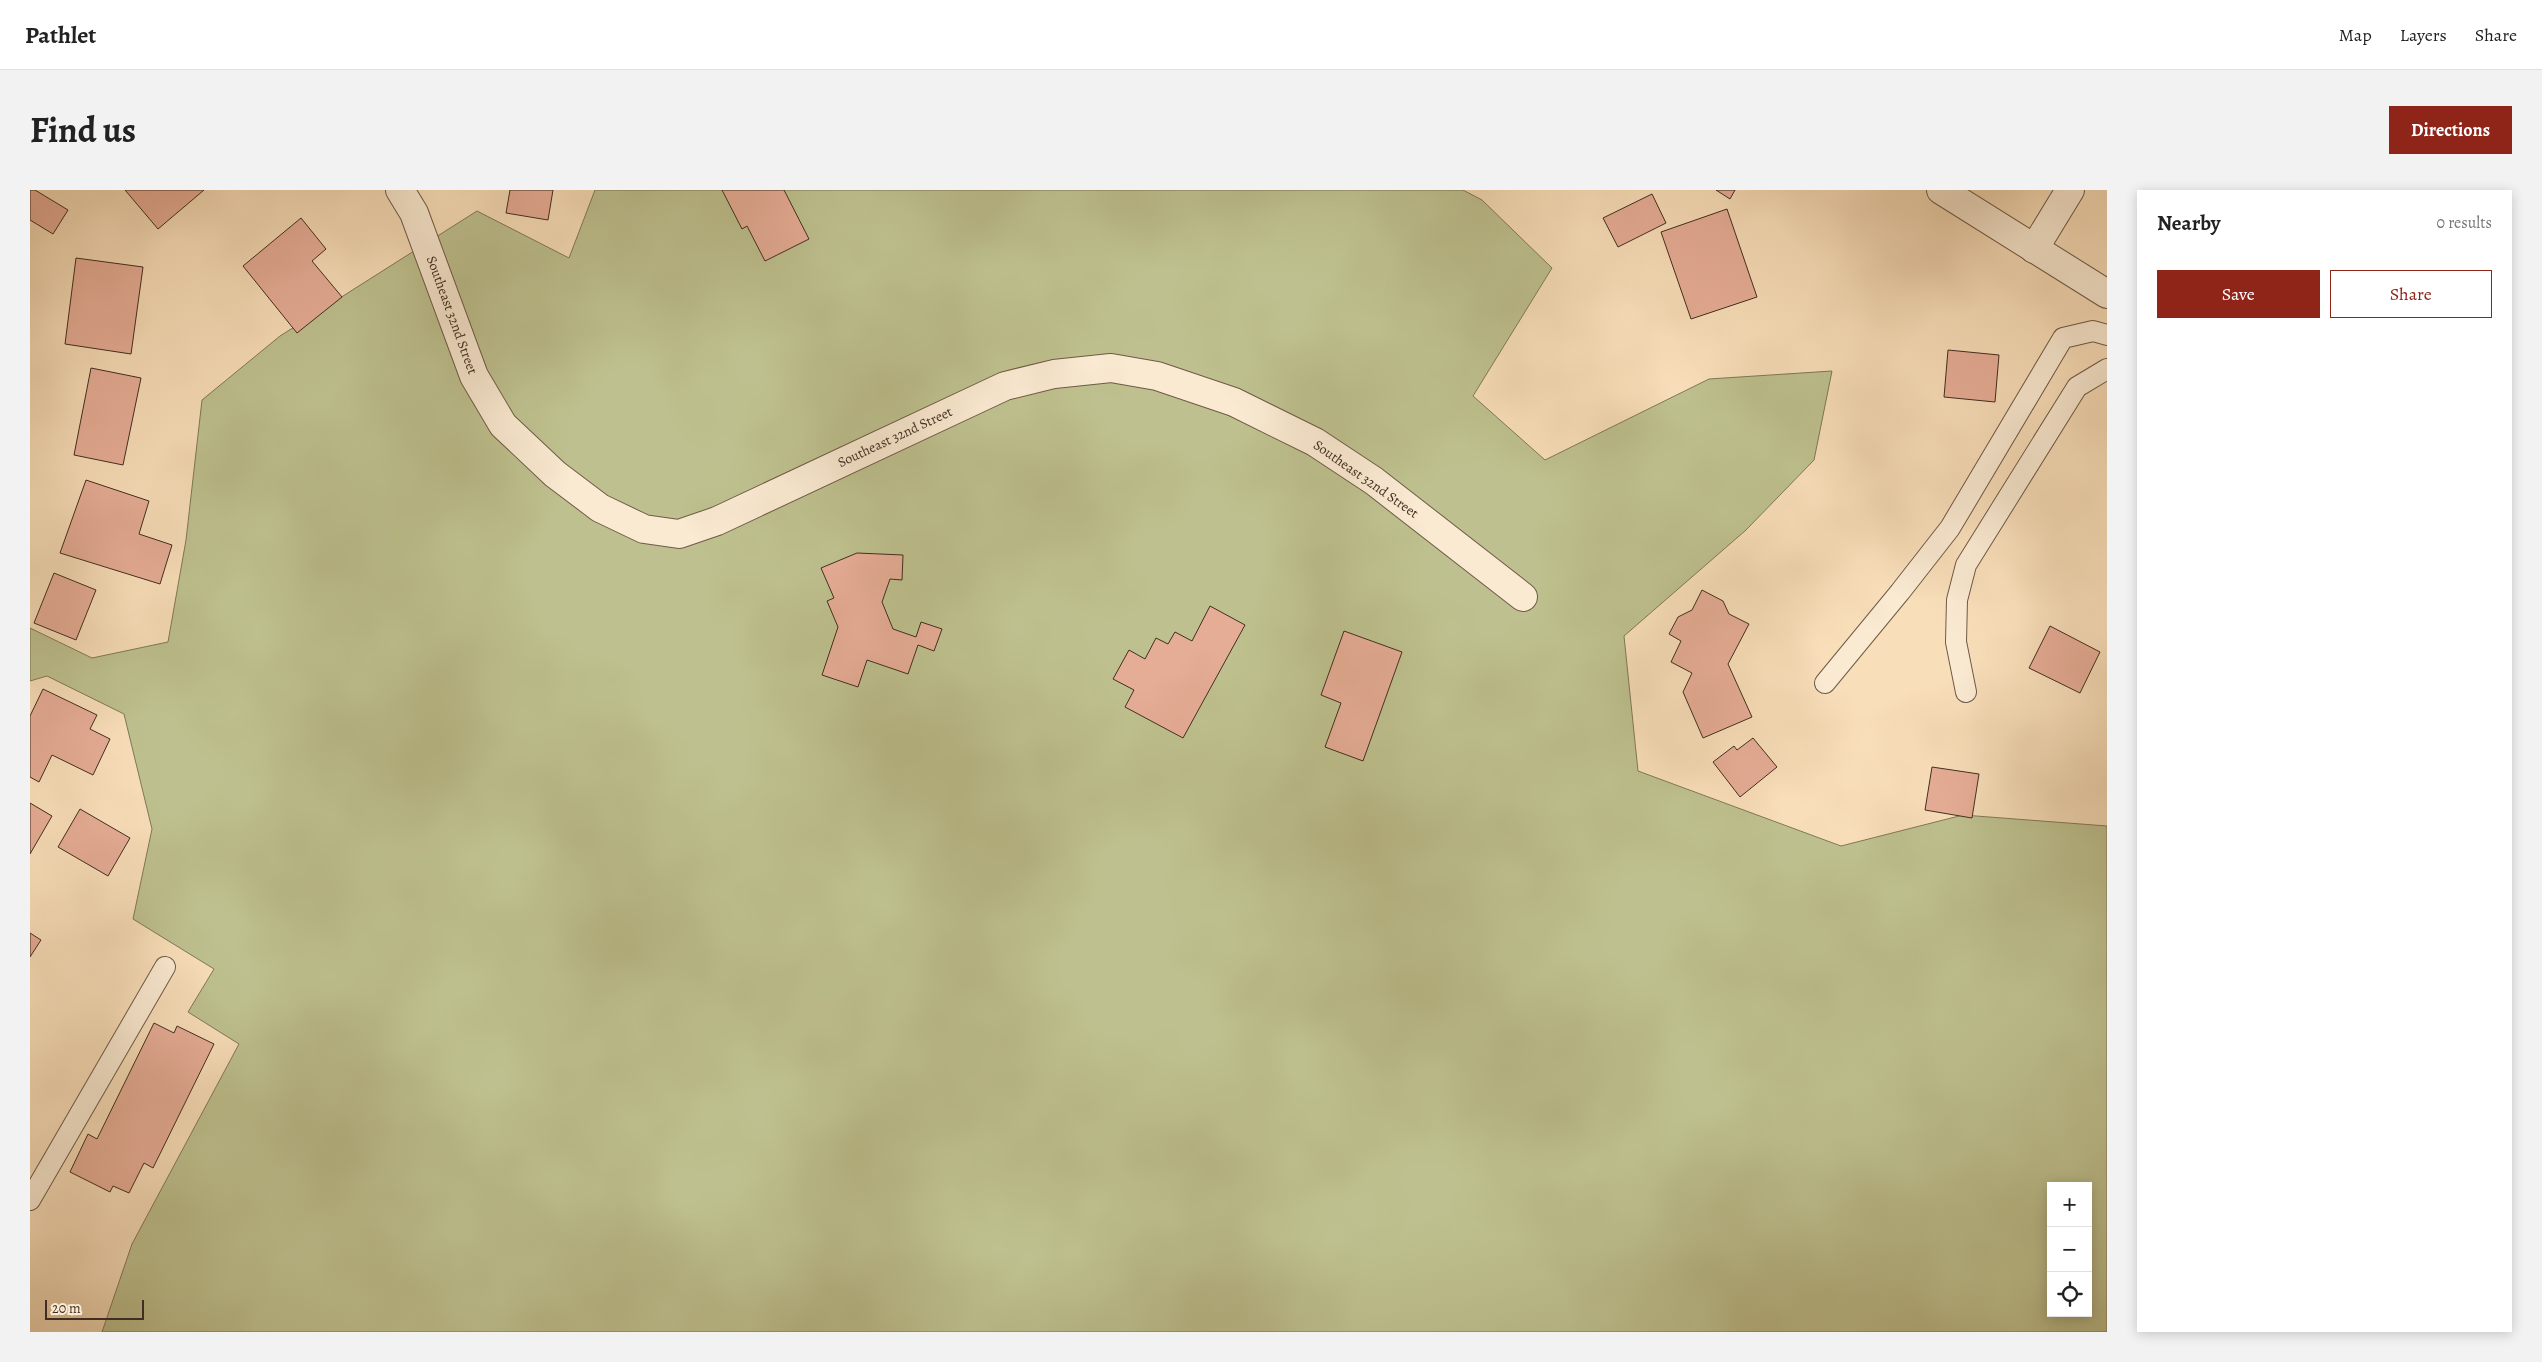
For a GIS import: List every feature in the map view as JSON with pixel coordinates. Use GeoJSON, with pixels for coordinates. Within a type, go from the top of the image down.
{"type":"FeatureCollection","features":[{"type":"Feature","properties":{"kind":"street","name":"Southeast 32nd Street"},"geometry":{"type":"LineString","coordinates":[[400,190],[414,213],[474,376],[504,425],[555,474],[600,508],[644,529],[679,534],[717,521],[1005,386],[1054,374],[1111,368],[1157,376],[1234,402],[1315,442],[1374,481],[1523,597]]}},
{"type":"Feature","properties":{"kind":"street"},"geometry":{"type":"LineString","coordinates":[[1941,190],[2107,294]]}},
{"type":"Feature","properties":{"kind":"street"},"geometry":{"type":"LineString","coordinates":[[2034,249],[2070,190]]}},
{"type":"Feature","properties":{"kind":"lane"},"geometry":{"type":"LineString","coordinates":[[1825,683],[1950,528],[2063,338],[2093,331],[2107,335]]}},
{"type":"Feature","properties":{"kind":"lane"},"geometry":{"type":"LineString","coordinates":[[1966,692],[1956,642],[1958,600],[1966,565],[2076,387],[2107,369]]}},
{"type":"Feature","properties":{"kind":"lane"},"geometry":{"type":"LineString","coordinates":[[30,1200],[165,967]]}},
{"type":"Feature","properties":{"kind":"green space"},"geometry":{"type":"Polygon","coordinates":[[[595,190],[1463,190],[1482,200],[1552,268],[1473,396],[1545,460],[1709,379],[1832,371],[1814,460],[1746,530],[1624,636],[1638,771],[1841,846],[1963,815],[2107,826],[2107,1332],[102,1332],[132,1244],[239,1044],[188,1012],[214,969],[133,919],[152,829],[124,714],[47,676],[30,681],[30,628],[92,658],[168,642],[186,540],[202,400],[280,336],[477,211],[569,258],[595,190]]]}},
{"type":"Feature","properties":{"kind":"building"},"geometry":{"type":"Polygon","coordinates":[[[30,190],[35,190],[68,210],[53,234],[30,220],[30,190]]]}},
{"type":"Feature","properties":{"kind":"building"},"geometry":{"type":"Polygon","coordinates":[[[125,190],[204,190],[158,229],[125,190]]]}},
{"type":"Feature","properties":{"kind":"building"},"geometry":{"type":"Polygon","coordinates":[[[510,190],[553,190],[548,220],[506,213],[510,190]]]}},
{"type":"Feature","properties":{"kind":"building"},"geometry":{"type":"Polygon","coordinates":[[[722,190],[784,190],[809,239],[765,261],[747,226],[742,229],[722,190]]]}},
{"type":"Feature","properties":{"kind":"building"},"geometry":{"type":"Polygon","coordinates":[[[1716,190],[1735,190],[1730,199],[1716,190]]]}},
{"type":"Feature","properties":{"kind":"building"},"geometry":{"type":"Polygon","coordinates":[[[1652,194],[1666,223],[1618,247],[1603,218],[1652,194]]]}},
{"type":"Feature","properties":{"kind":"building"},"geometry":{"type":"Polygon","coordinates":[[[1727,209],[1757,297],[1691,319],[1661,232],[1727,209]]]}},
{"type":"Feature","properties":{"kind":"building"},"geometry":{"type":"Polygon","coordinates":[[[301,218],[326,249],[312,261],[342,297],[297,333],[243,266],[301,218]]]}},
{"type":"Feature","properties":{"kind":"building"},"geometry":{"type":"Polygon","coordinates":[[[76,258],[143,267],[131,354],[65,344],[76,258]]]}},
{"type":"Feature","properties":{"kind":"building"},"geometry":{"type":"Polygon","coordinates":[[[1948,350],[1999,355],[1995,402],[1944,397],[1948,350]]]}},
{"type":"Feature","properties":{"kind":"building"},"geometry":{"type":"Polygon","coordinates":[[[91,368],[141,378],[123,465],[74,455],[91,368]]]}},
{"type":"Feature","properties":{"kind":"building"},"geometry":{"type":"Polygon","coordinates":[[[86,480],[149,501],[139,534],[172,545],[160,584],[60,553],[86,480]]]}},
{"type":"Feature","properties":{"kind":"building"},"geometry":{"type":"Polygon","coordinates":[[[857,553],[903,555],[902,580],[890,579],[882,602],[893,629],[916,637],[921,622],[942,629],[934,651],[918,645],[908,674],[867,660],[858,687],[822,675],[838,627],[827,601],[834,598],[821,568],[857,553]]]}},
{"type":"Feature","properties":{"kind":"building"},"geometry":{"type":"Polygon","coordinates":[[[54,573],[96,590],[76,640],[34,623],[54,573]]]}},
{"type":"Feature","properties":{"kind":"building"},"geometry":{"type":"Polygon","coordinates":[[[1702,590],[1723,601],[1729,614],[1749,624],[1728,664],[1752,717],[1703,738],[1683,692],[1692,673],[1671,662],[1681,641],[1669,634],[1678,617],[1692,610],[1702,590]]]}},
{"type":"Feature","properties":{"kind":"building"},"geometry":{"type":"Polygon","coordinates":[[[1210,606],[1245,625],[1183,738],[1125,707],[1134,690],[1113,679],[1129,650],[1145,659],[1156,638],[1168,644],[1175,632],[1192,641],[1210,606]]]}},
{"type":"Feature","properties":{"kind":"building"},"geometry":{"type":"Polygon","coordinates":[[[2050,626],[2100,652],[2080,693],[2029,668],[2050,626]]]}},
{"type":"Feature","properties":{"kind":"building"},"geometry":{"type":"Polygon","coordinates":[[[1344,631],[1402,652],[1363,761],[1325,747],[1341,703],[1321,695],[1344,631]]]}},
{"type":"Feature","properties":{"kind":"building"},"geometry":{"type":"Polygon","coordinates":[[[43,689],[97,715],[90,729],[110,739],[93,775],[52,755],[39,782],[30,777],[30,716],[43,689]]]}},
{"type":"Feature","properties":{"kind":"building"},"geometry":{"type":"Polygon","coordinates":[[[1753,738],[1777,767],[1740,797],[1713,762],[1734,746],[1737,750],[1753,738]]]}},
{"type":"Feature","properties":{"kind":"building"},"geometry":{"type":"Polygon","coordinates":[[[1932,767],[1979,774],[1972,818],[1925,810],[1932,767]]]}},
{"type":"Feature","properties":{"kind":"building"},"geometry":{"type":"Polygon","coordinates":[[[30,803],[52,816],[30,854],[30,803]]]}},
{"type":"Feature","properties":{"kind":"building"},"geometry":{"type":"Polygon","coordinates":[[[80,809],[130,838],[108,876],[58,847],[80,809]]]}},
{"type":"Feature","properties":{"kind":"building"},"geometry":{"type":"Polygon","coordinates":[[[30,933],[41,940],[30,957],[30,933]]]}},
{"type":"Feature","properties":{"kind":"building"},"geometry":{"type":"Polygon","coordinates":[[[154,1023],[174,1033],[177,1026],[214,1044],[153,1168],[144,1163],[129,1193],[113,1186],[110,1192],[70,1172],[88,1134],[97,1139],[154,1023]]]}}]}
